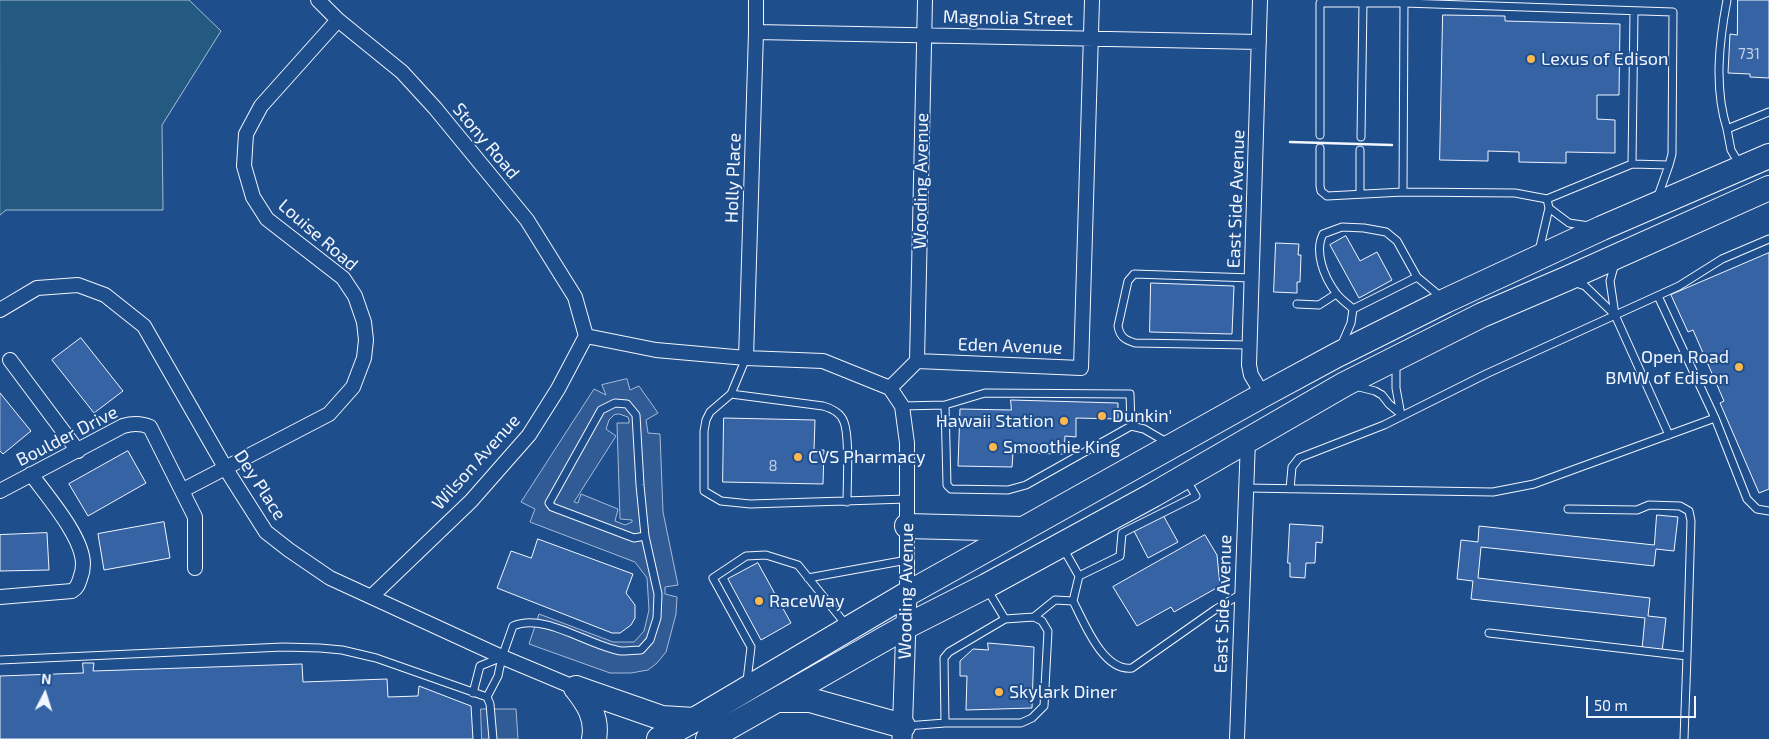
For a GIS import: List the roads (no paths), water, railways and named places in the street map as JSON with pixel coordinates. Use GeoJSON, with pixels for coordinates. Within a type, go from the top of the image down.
{"type":"FeatureCollection","features":[{"type":"Feature","properties":{"kind":"highway"},"geometry":{"type":"LineString","coordinates":[[659,739],[907,594],[1263,395],[1337,356],[1445,301],[1537,258],[1769,156]]}},
{"type":"Feature","properties":{"kind":"highway"},"geometry":{"type":"LineString","coordinates":[[708,739],[733,728],[775,700],[906,626],[986,586],[1184,477],[1345,384],[1482,315],[1769,188]]}},
{"type":"Feature","properties":{"kind":"highway"},"geometry":{"type":"LineString","coordinates":[[907,526],[1024,530]]}},
{"type":"Feature","properties":{"kind":"highway"},"geometry":{"type":"LineString","coordinates":[[576,688],[662,718],[694,720]]}},
{"type":"Feature","properties":{"kind":"highway"},"geometry":{"type":"LineString","coordinates":[[576,688],[590,705],[594,719],[594,739]]}},
{"type":"Feature","properties":{"kind":"highway"},"geometry":{"type":"LineString","coordinates":[[775,700],[810,700],[903,732]]}},
{"type":"Feature","properties":{"kind":"street","name":"Stony Road"},"geometry":{"type":"LineString","coordinates":[[318,0],[338,20],[402,72],[435,108],[527,220],[575,297],[586,336]]}},
{"type":"Feature","properties":{"kind":"street","name":"Holly Place"},"geometry":{"type":"LineString","coordinates":[[746,358],[756,0]]}},
{"type":"Feature","properties":{"kind":"street","name":"Wooding Avenue"},"geometry":{"type":"LineString","coordinates":[[917,361],[925,0]]}},
{"type":"Feature","properties":{"kind":"street","name":"Eden Avenue"},"geometry":{"type":"LineString","coordinates":[[917,361],[1081,368],[1092,0]]}},
{"type":"Feature","properties":{"kind":"street","name":"East Side Avenue"},"geometry":{"type":"LineString","coordinates":[[1260,0],[1250,371],[1263,395]]}},
{"type":"Feature","properties":{"kind":"street","name":"Louise Road"},"geometry":{"type":"LineString","coordinates":[[183,490],[329,414],[353,387],[364,358],[365,331],[355,296],[343,278],[267,219],[253,197],[244,166],[246,134],[261,106],[338,20]]}},
{"type":"Feature","properties":{"kind":"street","name":"Magnolia Street"},"geometry":{"type":"LineString","coordinates":[[756,32],[1259,42]]}},
{"type":"Feature","properties":{"kind":"street","name":"Dey Place"},"geometry":{"type":"LineString","coordinates":[[0,310],[37,288],[78,285],[105,295],[144,326],[226,469],[266,532],[330,578],[502,657],[576,688]]}},
{"type":"Feature","properties":{"kind":"street"},"geometry":{"type":"LineString","coordinates":[[586,336],[656,350],[746,358],[823,361],[890,388],[917,361]]}},
{"type":"Feature","properties":{"kind":"street","name":"Wilson Avenue"},"geometry":{"type":"LineString","coordinates":[[372,596],[471,501],[529,435],[558,389],[586,336]]}},
{"type":"Feature","properties":{"kind":"street"},"geometry":{"type":"LineString","coordinates":[[10,360],[78,451]]}},
{"type":"Feature","properties":{"kind":"street","name":"Wooding Avenue"},"geometry":{"type":"LineString","coordinates":[[890,388],[902,406],[907,442],[907,594],[903,732]]}},
{"type":"Feature","properties":{"kind":"street","name":"Boulder Drive"},"geometry":{"type":"LineString","coordinates":[[0,491],[123,426],[137,424],[150,426],[195,516],[195,568]]}},
{"type":"Feature","properties":{"kind":"street","name":"East Side Avenue"},"geometry":{"type":"LineString","coordinates":[[1237,739],[1248,440]]}},
{"type":"Feature","properties":{"kind":"street"},"geometry":{"type":"LineString","coordinates":[[0,597],[72,591],[76,589],[82,571],[82,555],[74,534],[31,474]]}},
{"type":"Feature","properties":{"kind":"lane"},"geometry":{"type":"LineString","coordinates":[[1727,0],[1721,31],[1721,109],[1731,150],[1741,168]]}},
{"type":"Feature","properties":{"kind":"lane"},"geometry":{"type":"LineString","coordinates":[[1320,135],[1320,3],[1404,3],[1673,12],[1672,154],[1654,207]]}},
{"type":"Feature","properties":{"kind":"lane"},"geometry":{"type":"LineString","coordinates":[[1361,137],[1363,3]]}},
{"type":"Feature","properties":{"kind":"lane"},"geometry":{"type":"LineString","coordinates":[[1403,192],[1404,3]]}},
{"type":"Feature","properties":{"kind":"lane"},"geometry":{"type":"LineString","coordinates":[[1632,164],[1634,11]]}},
{"type":"Feature","properties":{"kind":"lane"},"geometry":{"type":"LineString","coordinates":[[1727,129],[1769,112]]}},
{"type":"Feature","properties":{"kind":"lane"},"geometry":{"type":"LineString","coordinates":[[1320,148],[1320,186],[1323,193],[1330,196],[1403,192],[1515,193],[1547,198],[1632,164],[1669,165]]}},
{"type":"Feature","properties":{"kind":"lane"},"geometry":{"type":"LineString","coordinates":[[1360,150],[1360,194]]}},
{"type":"Feature","properties":{"kind":"lane"},"geometry":{"type":"LineString","coordinates":[[1537,258],[1543,239],[1548,208],[1547,198]]}},
{"type":"Feature","properties":{"kind":"lane"},"geometry":{"type":"LineString","coordinates":[[1548,208],[1569,222],[1602,228]]}},
{"type":"Feature","properties":{"kind":"lane"},"geometry":{"type":"LineString","coordinates":[[1353,309],[1336,294],[1322,267],[1318,243],[1323,234],[1342,227],[1386,232],[1397,241],[1417,277],[1445,301]]}},
{"type":"Feature","properties":{"kind":"lane"},"geometry":{"type":"LineString","coordinates":[[1290,488],[1292,467],[1299,458],[1384,425],[1486,374],[1679,286],[1722,259],[1769,239]]}},
{"type":"Feature","properties":{"kind":"lane"},"geometry":{"type":"LineString","coordinates":[[1616,256],[1610,280],[1615,314],[1669,435]]}},
{"type":"Feature","properties":{"kind":"lane"},"geometry":{"type":"LineString","coordinates":[[1250,345],[1135,343],[1123,339],[1118,326],[1128,281],[1134,274],[1252,278]]}},
{"type":"Feature","properties":{"kind":"lane"},"geometry":{"type":"LineString","coordinates":[[1353,309],[1417,277]]}},
{"type":"Feature","properties":{"kind":"lane"},"geometry":{"type":"LineString","coordinates":[[1566,279],[1585,286],[1615,314]]}},
{"type":"Feature","properties":{"kind":"lane"},"geometry":{"type":"LineString","coordinates":[[1297,304],[1319,305],[1336,294]]}},
{"type":"Feature","properties":{"kind":"lane"},"geometry":{"type":"LineString","coordinates":[[1658,296],[1715,418],[1747,499],[1757,508],[1769,511]]}},
{"type":"Feature","properties":{"kind":"lane"},"geometry":{"type":"LineString","coordinates":[[1337,356],[1351,323],[1353,309]]}},
{"type":"Feature","properties":{"kind":"lane"},"geometry":{"type":"LineString","coordinates":[[1397,357],[1395,377],[1402,415]]}},
{"type":"Feature","properties":{"kind":"lane"},"geometry":{"type":"LineString","coordinates":[[746,358],[731,394],[710,412],[706,420],[704,431],[704,491],[721,501],[750,504],[907,499]]}},
{"type":"Feature","properties":{"kind":"lane"},"geometry":{"type":"LineString","coordinates":[[1345,384],[1375,391],[1382,395],[1402,415]]}},
{"type":"Feature","properties":{"kind":"lane"},"geometry":{"type":"LineString","coordinates":[[902,406],[946,405],[985,393],[1130,394],[1130,426]]}},
{"type":"Feature","properties":{"kind":"lane"},"geometry":{"type":"LineString","coordinates":[[731,394],[823,406],[830,408],[840,415],[844,421],[847,442],[847,502]]}},
{"type":"Feature","properties":{"kind":"lane"},"geometry":{"type":"LineString","coordinates":[[487,697],[498,676],[502,657],[513,626],[523,622],[539,623],[621,650],[641,650],[650,640],[657,618],[658,594],[645,536],[636,415],[627,404],[615,403],[601,410],[549,503],[552,507],[634,538],[645,536]]}},
{"type":"Feature","properties":{"kind":"lane"},"geometry":{"type":"LineString","coordinates":[[946,405],[947,485],[951,489],[1017,489],[1130,426],[1144,429],[1172,446]]}},
{"type":"Feature","properties":{"kind":"lane"},"geometry":{"type":"LineString","coordinates":[[1246,488],[1493,492],[1534,484],[1715,418]]}},
{"type":"Feature","properties":{"kind":"lane"},"geometry":{"type":"LineString","coordinates":[[1079,576],[1120,556],[1122,533],[1196,496],[1184,477]]}},
{"type":"Feature","properties":{"kind":"lane"},"geometry":{"type":"LineString","coordinates":[[1568,509],[1637,510],[1649,506],[1680,506],[1689,511],[1691,521],[1684,739]]}},
{"type":"Feature","properties":{"kind":"lane"},"geometry":{"type":"LineString","coordinates":[[1061,545],[1079,576],[1073,601],[1097,646],[1108,659],[1125,669],[1132,668],[1216,609],[1242,594]]}},
{"type":"Feature","properties":{"kind":"lane"},"geometry":{"type":"LineString","coordinates":[[747,689],[750,647],[713,578],[746,556],[766,555],[798,564],[849,629]]}},
{"type":"Feature","properties":{"kind":"lane"},"geometry":{"type":"LineString","coordinates":[[808,578],[907,560]]}},
{"type":"Feature","properties":{"kind":"lane"},"geometry":{"type":"LineString","coordinates":[[986,586],[1005,619]]}},
{"type":"Feature","properties":{"kind":"lane"},"geometry":{"type":"LineString","coordinates":[[1034,617],[1056,600],[1073,601]]}},
{"type":"Feature","properties":{"kind":"lane"},"geometry":{"type":"LineString","coordinates":[[903,732],[945,723],[1021,723],[1039,713],[1044,706],[1048,631],[1042,621],[1034,617],[1005,619],[946,654],[944,662],[945,723]]}},
{"type":"Feature","properties":{"kind":"lane"},"geometry":{"type":"LineString","coordinates":[[1489,633],[1687,656]]}},
{"type":"Feature","properties":{"kind":"lane"},"geometry":{"type":"LineString","coordinates":[[0,660],[283,647],[320,648],[342,650],[376,658],[487,697]]}},
{"type":"Feature","properties":{"kind":"lane"},"geometry":{"type":"LineString","coordinates":[[472,693],[480,666],[502,657]]}},
{"type":"Feature","properties":{"kind":"lane"},"geometry":{"type":"LineString","coordinates":[[487,697],[490,704],[492,739]]}},
{"type":"Feature","properties":{"kind":"place","name":"Lexus of Edison"},"geometry":{"type":"Point","coordinates":[1531,59]}},
{"type":"Feature","properties":{"kind":"place","name":"Open Road BMW of Edison"},"geometry":{"type":"Point","coordinates":[1739,367]}},
{"type":"Feature","properties":{"kind":"place","name":"Dunkin'"},"geometry":{"type":"Point","coordinates":[1102,416]}},
{"type":"Feature","properties":{"kind":"place","name":"Hawaii Station"},"geometry":{"type":"Point","coordinates":[1064,421]}},
{"type":"Feature","properties":{"kind":"place","name":"Smoothie King"},"geometry":{"type":"Point","coordinates":[993,447]}},
{"type":"Feature","properties":{"kind":"place","name":"CVS Pharmacy"},"geometry":{"type":"Point","coordinates":[798,457]}},
{"type":"Feature","properties":{"kind":"place","name":"RaceWay"},"geometry":{"type":"Point","coordinates":[759,601]}},
{"type":"Feature","properties":{"kind":"place","name":"Skylark Diner"},"geometry":{"type":"Point","coordinates":[999,692]}}]}
